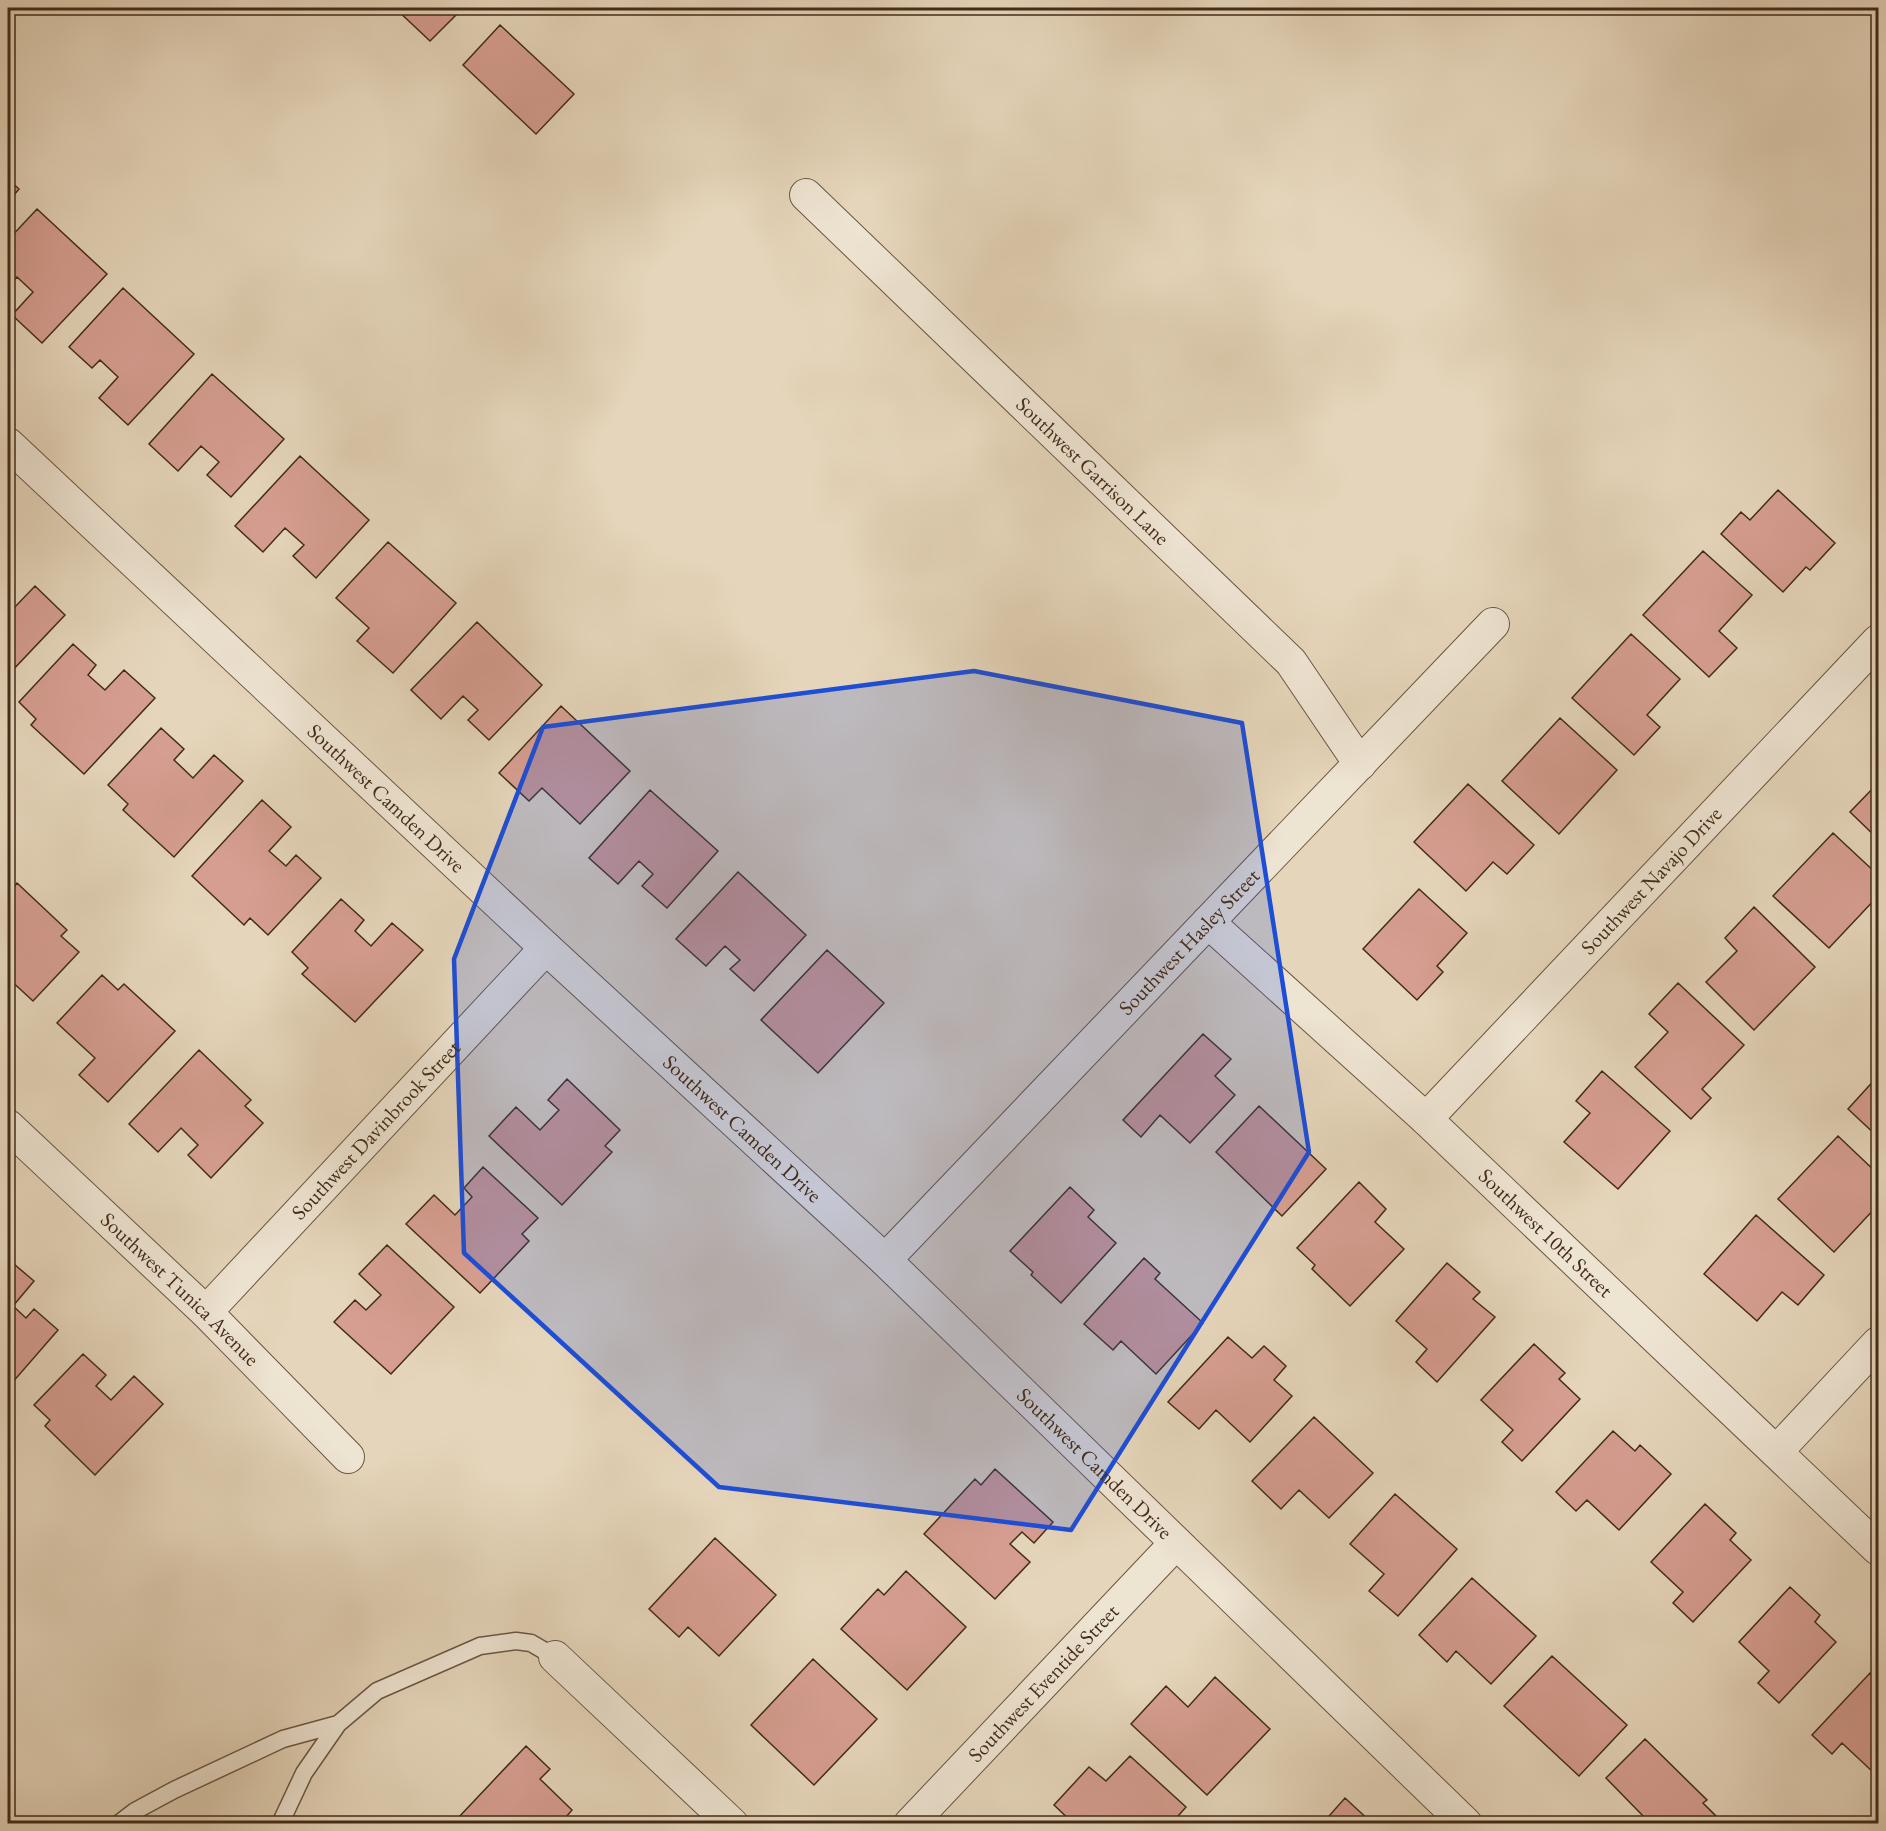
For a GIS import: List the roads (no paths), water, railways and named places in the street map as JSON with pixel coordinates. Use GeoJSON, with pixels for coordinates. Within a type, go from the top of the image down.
{"type":"FeatureCollection","features":[{"type":"Feature","properties":{"kind":"street","name":"Southwest Garrison Lane"},"geometry":{"type":"LineString","coordinates":[[806,195],[1291,662],[1360,764]]}},
{"type":"Feature","properties":{"kind":"street","name":"Southwest Camden Drive"},"geometry":{"type":"LineString","coordinates":[[8,444],[546,948],[885,1260],[1466,1824]]}},
{"type":"Feature","properties":{"kind":"street","name":"Southwest Hasley Street"},"geometry":{"type":"LineString","coordinates":[[885,1260],[1492,624]]}},
{"type":"Feature","properties":{"kind":"street","name":"Southwest Navajo Drive"},"geometry":{"type":"LineString","coordinates":[[1425,1119],[1878,641]]}},
{"type":"Feature","properties":{"kind":"street","name":"Southwest 10th Street"},"geometry":{"type":"LineString","coordinates":[[1208,922],[1425,1119],[1878,1549]]}},
{"type":"Feature","properties":{"kind":"street","name":"Southwest Davinbrook Street"},"geometry":{"type":"LineString","coordinates":[[206,1312],[546,948]]}},
{"type":"Feature","properties":{"kind":"street","name":"Southwest Tunica Avenue"},"geometry":{"type":"LineString","coordinates":[[8,1126],[206,1312],[348,1457]]}},
{"type":"Feature","properties":{"kind":"street"},"geometry":{"type":"LineString","coordinates":[[1777,1451],[1878,1343]]}},
{"type":"Feature","properties":{"kind":"street","name":"Southwest Eventide Street"},"geometry":{"type":"LineString","coordinates":[[910,1824],[1176,1543]]}},
{"type":"Feature","properties":{"kind":"street"},"geometry":{"type":"LineString","coordinates":[[555,1656],[732,1824]]}},
{"type":"Feature","properties":{"kind":"lane"},"geometry":{"type":"LineString","coordinates":[[280,1824],[304,1773],[338,1724],[377,1691],[480,1646],[516,1641],[531,1643],[555,1656]]}},
{"type":"Feature","properties":{"kind":"lane"},"geometry":{"type":"LineString","coordinates":[[118,1824],[135,1811],[174,1790],[283,1739],[338,1724]]}}]}
